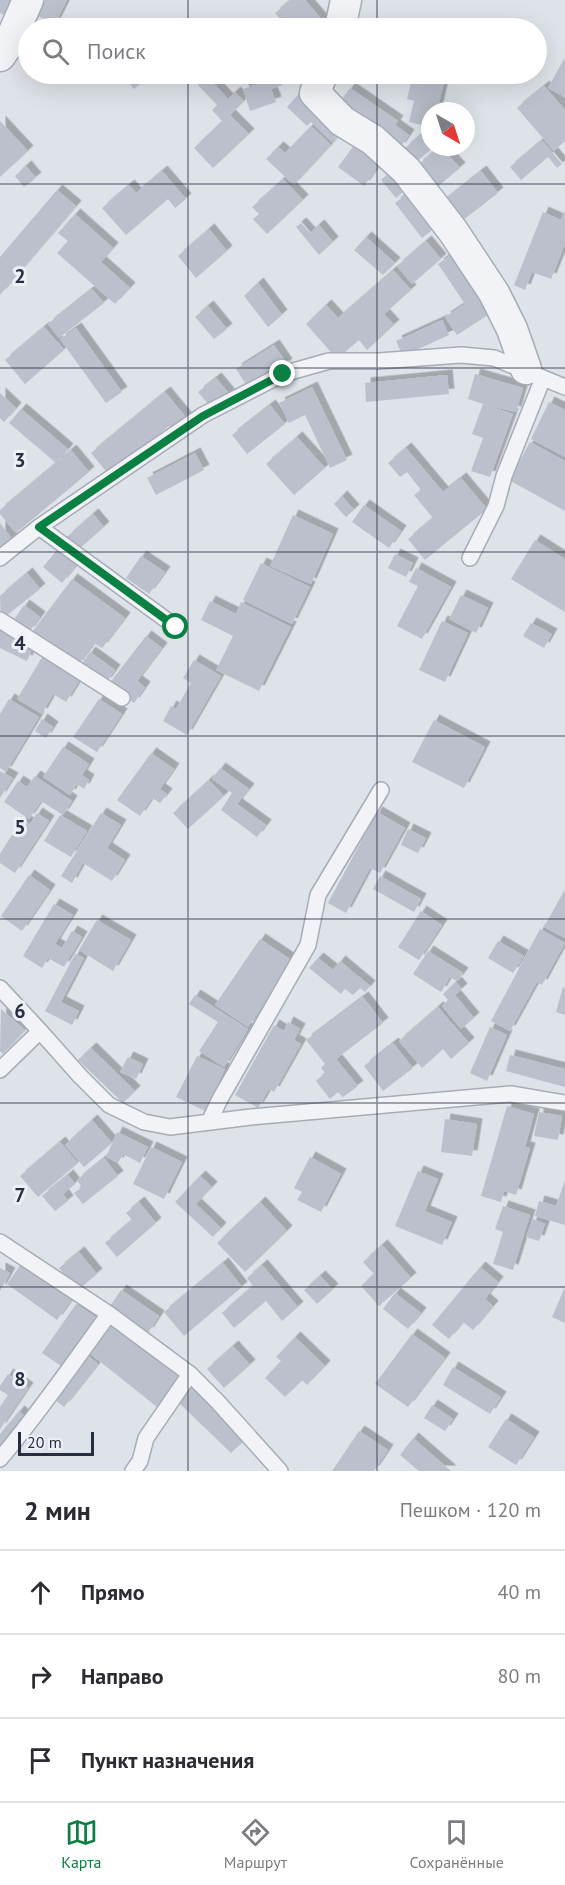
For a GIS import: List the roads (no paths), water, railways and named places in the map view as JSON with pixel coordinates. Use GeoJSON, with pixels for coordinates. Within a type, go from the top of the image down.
{"type":"FeatureCollection","features":[{"type":"Feature","properties":{"kind":"street"},"geometry":{"type":"LineString","coordinates":[[20,18],[28,0]]}},
{"type":"Feature","properties":{"kind":"street"},"geometry":{"type":"LineString","coordinates":[[342,18],[346,0]]}},
{"type":"Feature","properties":{"kind":"street"},"geometry":{"type":"LineString","coordinates":[[0,56],[18,23]]}},
{"type":"Feature","properties":{"kind":"street"},"geometry":{"type":"LineString","coordinates":[[318,84],[315,93],[342,121],[373,140],[406,170],[453,231],[494,293],[535,374]]}},
{"type":"Feature","properties":{"kind":"lane"},"geometry":{"type":"LineString","coordinates":[[0,558],[39,527],[203,416],[283,374],[329,361],[379,361],[460,355],[494,358],[565,387]]}},
{"type":"Feature","properties":{"kind":"lane"},"geometry":{"type":"LineString","coordinates":[[470,558],[496,506],[535,374]]}},
{"type":"Feature","properties":{"kind":"lane"},"geometry":{"type":"LineString","coordinates":[[39,527],[176,627]]}},
{"type":"Feature","properties":{"kind":"lane"},"geometry":{"type":"LineString","coordinates":[[0,620],[122,698]]}},
{"type":"Feature","properties":{"kind":"lane"},"geometry":{"type":"LineString","coordinates":[[209,1122],[308,945],[318,895],[381,790]]}},
{"type":"Feature","properties":{"kind":"lane"},"geometry":{"type":"LineString","coordinates":[[0,988],[109,1105],[144,1122],[170,1127],[511,1094],[565,1102]]}},
{"type":"Feature","properties":{"kind":"lane"},"geometry":{"type":"LineString","coordinates":[[0,1070],[40,1031]]}},
{"type":"Feature","properties":{"kind":"lane"},"geometry":{"type":"LineString","coordinates":[[0,1242],[109,1314],[190,1374],[280,1471]]}},
{"type":"Feature","properties":{"kind":"lane"},"geometry":{"type":"LineString","coordinates":[[0,1459],[31,1423],[48,1396],[109,1314]]}},
{"type":"Feature","properties":{"kind":"lane"},"geometry":{"type":"LineString","coordinates":[[134,1471],[140,1461],[146,1438],[190,1374]]}}]}
